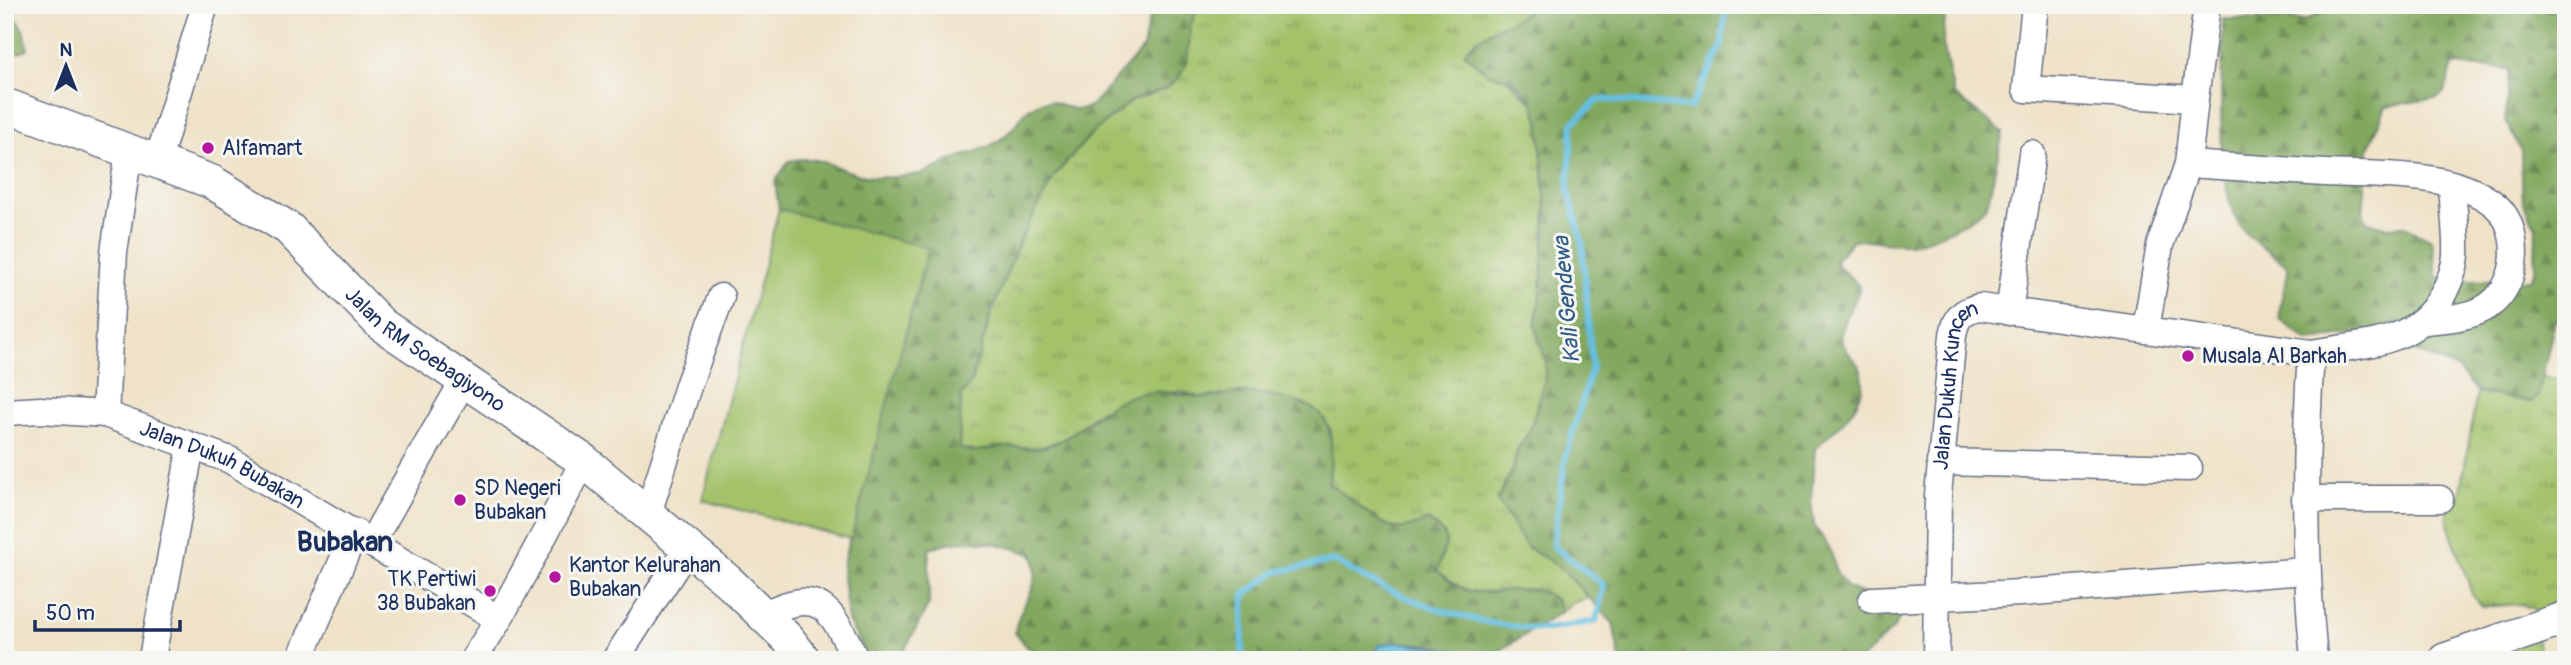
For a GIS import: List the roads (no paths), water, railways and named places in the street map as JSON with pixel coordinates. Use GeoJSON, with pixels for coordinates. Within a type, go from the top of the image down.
{"type":"FeatureCollection","features":[{"type":"Feature","properties":{"kind":"main road","name":"Jalan RM Soebagiyono"},"geometry":{"type":"LineString","coordinates":[[5,105],[212,182],[288,228],[382,325],[584,461],[763,615],[804,660]]}},
{"type":"Feature","properties":{"kind":"main road"},"geometry":{"type":"LineString","coordinates":[[2445,660],[2566,618]]}},
{"type":"Feature","properties":{"kind":"street"},"geometry":{"type":"LineString","coordinates":[[106,414],[114,252],[144,155],[205,5]]}},
{"type":"Feature","properties":{"kind":"street"},"geometry":{"type":"LineString","coordinates":[[2035,5],[2026,89],[2195,99]]}},
{"type":"Feature","properties":{"kind":"street"},"geometry":{"type":"LineString","coordinates":[[2146,329],[2160,245],[2188,164],[2207,5]]}},
{"type":"Feature","properties":{"kind":"street"},"geometry":{"type":"LineString","coordinates":[[2009,312],[2032,154]]}},
{"type":"Feature","properties":{"kind":"street","name":"Jalan Dukuh Kuncen"},"geometry":{"type":"LineString","coordinates":[[1936,660],[1935,598],[1940,462],[1955,323],[1968,309],[1993,308],[2311,353],[2382,341],[2409,333],[2426,321],[2476,315],[2487,309],[2509,279],[2513,259],[2510,228],[2504,213],[2479,195],[2452,185],[2399,178],[2188,164]]}},
{"type":"Feature","properties":{"kind":"street"},"geometry":{"type":"LineString","coordinates":[[2426,321],[2438,303],[2455,266],[2452,185]]}},
{"type":"Feature","properties":{"kind":"street"},"geometry":{"type":"LineString","coordinates":[[647,517],[689,383],[722,297]]}},
{"type":"Feature","properties":{"kind":"street"},"geometry":{"type":"LineString","coordinates":[[2311,353],[2305,571],[2314,660]]}},
{"type":"Feature","properties":{"kind":"street"},"geometry":{"type":"LineString","coordinates":[[300,660],[363,538],[464,380]]}},
{"type":"Feature","properties":{"kind":"street","name":"Jalan Dukuh Bubakan"},"geometry":{"type":"LineString","coordinates":[[5,412],[41,410],[106,414],[252,471],[499,619]]}},
{"type":"Feature","properties":{"kind":"street"},"geometry":{"type":"LineString","coordinates":[[155,659],[191,446]]}},
{"type":"Feature","properties":{"kind":"street"},"geometry":{"type":"LineString","coordinates":[[473,660],[499,619],[584,461]]}},
{"type":"Feature","properties":{"kind":"street"},"geometry":{"type":"LineString","coordinates":[[1940,462],[2189,468]]}},
{"type":"Feature","properties":{"kind":"street"},"geometry":{"type":"LineString","coordinates":[[2305,499],[2440,499]]}},
{"type":"Feature","properties":{"kind":"street"},"geometry":{"type":"LineString","coordinates":[[615,660],[687,549]]}},
{"type":"Feature","properties":{"kind":"street"},"geometry":{"type":"LineString","coordinates":[[1872,600],[1935,598],[2305,571]]}},
{"type":"Feature","properties":{"kind":"street"},"geometry":{"type":"LineString","coordinates":[[763,615],[788,602],[801,599],[813,603],[839,625],[856,660]]}},
{"type":"Feature","properties":{"kind":"water"},"geometry":{"type":"Polygon","coordinates":[[[1396,642],[1458,651],[1469,660],[1378,660],[1378,646],[1396,642]]]}},
{"type":"Feature","properties":{"kind":"waterway","name":"Kali Gendewa"},"geometry":{"type":"LineString","coordinates":[[1242,660],[1244,595],[1275,572],[1334,561],[1408,598],[1461,616],[1516,627],[1543,629],[1596,621],[1604,585],[1553,546],[1566,455],[1592,367],[1582,241],[1568,188],[1573,123],[1599,99],[1691,107],[1722,45],[1726,5]]}},
{"type":"Feature","properties":{"kind":"place","name":"Alfamart"},"geometry":{"type":"Point","coordinates":[208,148]}},
{"type":"Feature","properties":{"kind":"place","name":"Musala Al Barkah"},"geometry":{"type":"Point","coordinates":[2188,356]}},
{"type":"Feature","properties":{"kind":"place","name":"SD Negeri Bubakan"},"geometry":{"type":"Point","coordinates":[460,500]}},
{"type":"Feature","properties":{"kind":"place","name":"Kantor Kelurahan Bubakan"},"geometry":{"type":"Point","coordinates":[555,577]}},
{"type":"Feature","properties":{"kind":"place","name":"TK Pertiwi 38 Bubakan"},"geometry":{"type":"Point","coordinates":[490,591]}},
{"type":"Feature","properties":{"kind":"district","name":"Bubakan"},"geometry":{"type":"Point","coordinates":[345,541]}}]}
